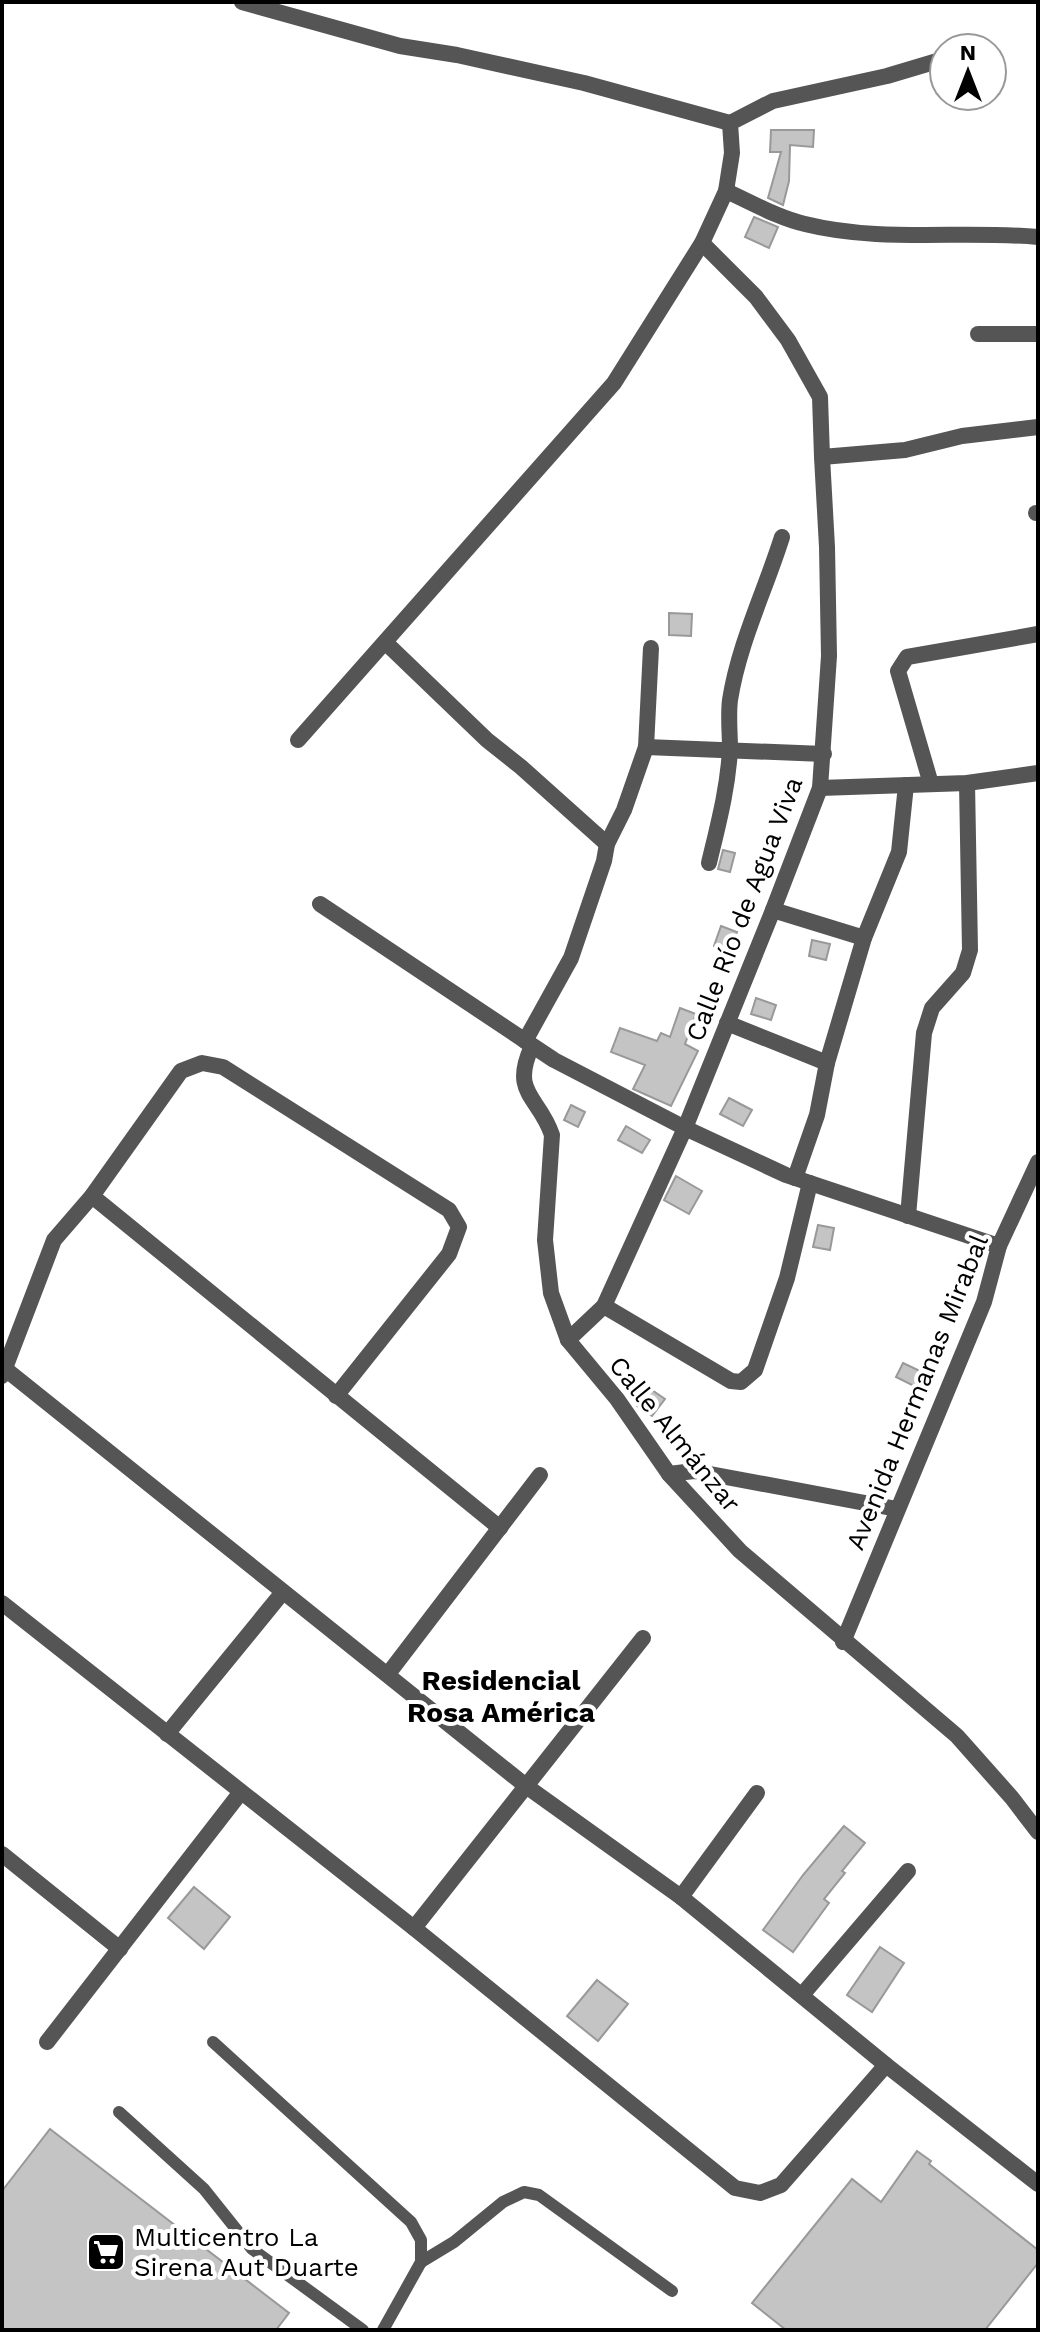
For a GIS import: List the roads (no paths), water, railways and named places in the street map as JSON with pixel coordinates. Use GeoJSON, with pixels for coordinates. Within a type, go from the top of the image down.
{"type":"FeatureCollection","features":[{"type":"Feature","properties":{"kind":"street"},"geometry":{"type":"LineString","coordinates":[[242,2],[400,46],[457,55],[584,83],[730,123],[773,101],[928,64]]}},
{"type":"Feature","properties":{"kind":"street"},"geometry":{"type":"LineString","coordinates":[[298,740],[614,383],[702,243],[726,191],[732,153],[730,123]]}},
{"type":"Feature","properties":{"kind":"street"},"geometry":{"type":"LineString","coordinates":[[726,191],[803,224],[865,234],[998,233],[1038,237]]}},
{"type":"Feature","properties":{"kind":"street","name":"Calle Río de Agua Viva"},"geometry":{"type":"LineString","coordinates":[[568,1340],[604,1306],[685,1128],[820,788],[829,656],[820,397],[788,340],[756,297],[702,243]]}},
{"type":"Feature","properties":{"kind":"street"},"geometry":{"type":"LineString","coordinates":[[978,334],[1038,334]]}},
{"type":"Feature","properties":{"kind":"street"},"geometry":{"type":"LineString","coordinates":[[822,457],[905,450],[962,436],[1038,427]]}},
{"type":"Feature","properties":{"kind":"street"},"geometry":{"type":"LineString","coordinates":[[709,863],[724,801],[730,750],[730,702],[741,650],[782,537]]}},
{"type":"Feature","properties":{"kind":"street"},"geometry":{"type":"LineString","coordinates":[[931,784],[898,671],[907,657],[1038,634]]}},
{"type":"Feature","properties":{"kind":"street"},"geometry":{"type":"LineString","coordinates":[[386,643],[487,740],[607,844]]}},
{"type":"Feature","properties":{"kind":"street","name":"Calle Almánzar"},"geometry":{"type":"LineString","coordinates":[[651,648],[646,747],[624,810],[607,844],[571,958],[529,1043],[524,1079],[529,1097],[548,1123],[552,1135],[545,1240],[551,1293],[568,1340],[617,1399],[669,1474],[740,1551],[843,1642],[957,1736],[1038,1832]]}},
{"type":"Feature","properties":{"kind":"street"},"geometry":{"type":"LineString","coordinates":[[646,747],[824,754]]}},
{"type":"Feature","properties":{"kind":"street"},"geometry":{"type":"LineString","coordinates":[[820,788],[967,783],[1038,773]]}},
{"type":"Feature","properties":{"kind":"street"},"geometry":{"type":"LineString","coordinates":[[908,1216],[924,1033],[932,1008],[963,973],[970,950],[967,783]]}},
{"type":"Feature","properties":{"kind":"street"},"geometry":{"type":"LineString","coordinates":[[604,1306],[731,1381],[741,1382],[755,1370],[787,1278],[827,1063],[864,938],[899,852],[906,785]]}},
{"type":"Feature","properties":{"kind":"street"},"geometry":{"type":"LineString","coordinates":[[320,904],[554,1060],[685,1128],[803,1180],[999,1246]]}},
{"type":"Feature","properties":{"kind":"street"},"geometry":{"type":"LineString","coordinates":[[773,910],[864,938]]}},
{"type":"Feature","properties":{"kind":"street"},"geometry":{"type":"LineString","coordinates":[[727,1023],[827,1063]]}},
{"type":"Feature","properties":{"kind":"street"},"geometry":{"type":"LineString","coordinates":[[336,1396],[449,1254],[459,1227],[449,1210],[223,1067],[202,1063],[181,1071],[92,1196],[54,1240],[3,1372],[526,1786],[681,1897],[886,2065],[1038,2184]]}},
{"type":"Feature","properties":{"kind":"street","name":"Avenida Hermanas Mirabal"},"geometry":{"type":"LineString","coordinates":[[843,1642],[984,1302],[999,1246],[1038,1162]]}},
{"type":"Feature","properties":{"kind":"street"},"geometry":{"type":"LineString","coordinates":[[92,1196],[500,1528]]}},
{"type":"Feature","properties":{"kind":"street"},"geometry":{"type":"LineString","coordinates":[[669,1474],[694,1471],[897,1509]]}},
{"type":"Feature","properties":{"kind":"street"},"geometry":{"type":"LineString","coordinates":[[388,1674],[540,1475]]}},
{"type":"Feature","properties":{"kind":"street"},"geometry":{"type":"LineString","coordinates":[[167,1734],[283,1592]]}},
{"type":"Feature","properties":{"kind":"street"},"geometry":{"type":"LineString","coordinates":[[2,1603],[414,1928],[735,2188],[760,2193],[781,2185],[886,2065]]}},
{"type":"Feature","properties":{"kind":"street"},"geometry":{"type":"LineString","coordinates":[[414,1928],[643,1638]]}},
{"type":"Feature","properties":{"kind":"street"},"geometry":{"type":"LineString","coordinates":[[47,2042],[241,1792]]}},
{"type":"Feature","properties":{"kind":"street"},"geometry":{"type":"LineString","coordinates":[[681,1897],[757,1793]]}},
{"type":"Feature","properties":{"kind":"street"},"geometry":{"type":"LineString","coordinates":[[2,1854],[120,1949]]}},
{"type":"Feature","properties":{"kind":"street"},"geometry":{"type":"LineString","coordinates":[[802,1995],[908,1871]]}},
{"type":"Feature","properties":{"kind":"lane"},"geometry":{"type":"LineString","coordinates":[[213,2042],[411,2222],[421,2240],[421,2262],[383,2330]]}},
{"type":"Feature","properties":{"kind":"lane"},"geometry":{"type":"LineString","coordinates":[[119,2112],[204,2189],[252,2249],[363,2330]]}},
{"type":"Feature","properties":{"kind":"lane"},"geometry":{"type":"LineString","coordinates":[[421,2262],[454,2242],[503,2202],[524,2192],[539,2195],[672,2291]]}},
{"type":"Feature","properties":{"kind":"place","name":"Multicentro La Sirena Aut Duarte"},"geometry":{"type":"Point","coordinates":[106,2252]}},
{"type":"Feature","properties":{"kind":"district","name":"Residencial Rosa América"},"geometry":{"type":"Point","coordinates":[501,1696]}}]}
